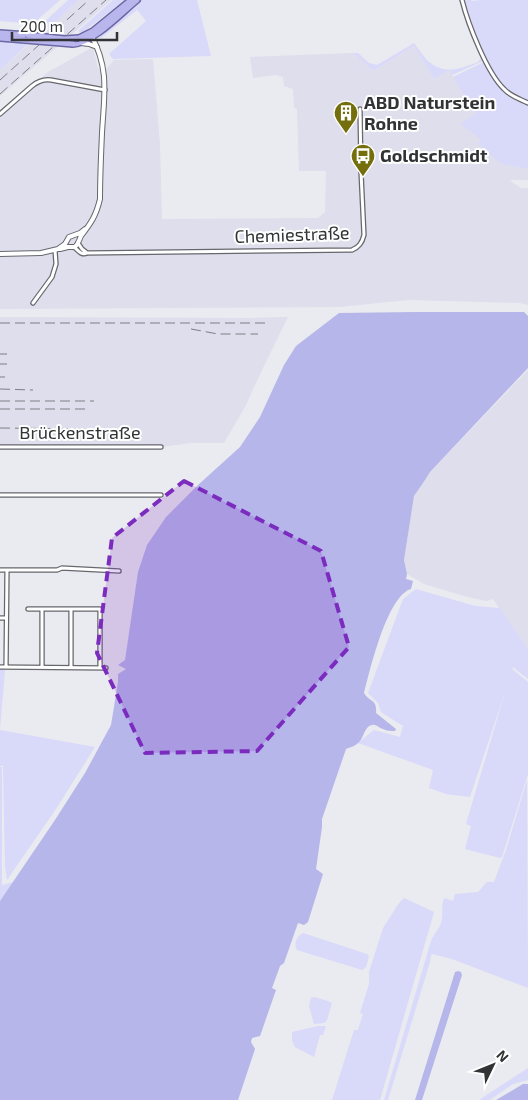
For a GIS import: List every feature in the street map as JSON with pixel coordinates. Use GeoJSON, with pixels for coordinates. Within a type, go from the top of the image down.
{"type":"FeatureCollection","features":[{"type":"Feature","properties":{"kind":"main road"},"geometry":{"type":"LineString","coordinates":[[91,35],[131,0]]}},
{"type":"Feature","properties":{"kind":"main road"},"geometry":{"type":"LineString","coordinates":[[0,33],[73,44],[91,35],[137,0]]}},
{"type":"Feature","properties":{"kind":"main road"},"geometry":{"type":"LineString","coordinates":[[0,38],[80,40]]}},
{"type":"Feature","properties":{"kind":"street"},"geometry":{"type":"LineString","coordinates":[[462,0],[480,49],[498,82],[507,92],[528,103]]}},
{"type":"Feature","properties":{"kind":"street"},"geometry":{"type":"LineString","coordinates":[[0,254],[41,253],[72,247],[78,242],[97,211],[100,199],[105,78],[97,47],[91,35]]}},
{"type":"Feature","properties":{"kind":"street"},"geometry":{"type":"LineString","coordinates":[[80,40],[97,47]]}},
{"type":"Feature","properties":{"kind":"street"},"geometry":{"type":"LineString","coordinates":[[0,114],[35,83],[43,80],[105,90]]}},
{"type":"Feature","properties":{"kind":"street","name":"Chemiestraße"},"geometry":{"type":"LineString","coordinates":[[72,247],[86,254],[324,251],[358,248],[363,241],[364,235],[360,108]]}},
{"type":"Feature","properties":{"kind":"street"},"geometry":{"type":"LineString","coordinates":[[33,303],[52,277],[56,264],[56,250],[69,237],[80,233],[88,227]]}},
{"type":"Feature","properties":{"kind":"street"},"geometry":{"type":"LineString","coordinates":[[74,236],[77,238],[82,249],[87,253]]}},
{"type":"Feature","properties":{"kind":"street"},"geometry":{"type":"LineString","coordinates":[[67,240],[68,244],[72,247]]}},
{"type":"Feature","properties":{"kind":"street","name":"Brückenstraße"},"geometry":{"type":"LineString","coordinates":[[0,447],[161,448]]}},
{"type":"Feature","properties":{"kind":"street"},"geometry":{"type":"LineString","coordinates":[[0,495],[161,495]]}},
{"type":"Feature","properties":{"kind":"street"},"geometry":{"type":"LineString","coordinates":[[0,570],[57,570],[62,568],[119,571]]}},
{"type":"Feature","properties":{"kind":"street"},"geometry":{"type":"LineString","coordinates":[[6,667],[7,570]]}},
{"type":"Feature","properties":{"kind":"street"},"geometry":{"type":"LineString","coordinates":[[28,609],[100,609],[100,668]]}},
{"type":"Feature","properties":{"kind":"street"},"geometry":{"type":"LineString","coordinates":[[42,609],[42,667]]}},
{"type":"Feature","properties":{"kind":"street"},"geometry":{"type":"LineString","coordinates":[[71,609],[71,667]]}},
{"type":"Feature","properties":{"kind":"street"},"geometry":{"type":"LineString","coordinates":[[0,618],[6,618]]}},
{"type":"Feature","properties":{"kind":"street"},"geometry":{"type":"LineString","coordinates":[[0,667],[106,668]]}},
{"type":"Feature","properties":{"kind":"highlighted area"},"geometry":{"type":"Polygon","coordinates":[[[184,481],[321,551],[349,647],[257,751],[145,753],[97,653],[112,538],[184,481]]]}},
{"type":"Feature","properties":{"kind":"shaded area"},"geometry":{"type":"Polygon","coordinates":[[[0,0],[60,0],[35,22],[23,23],[0,21],[0,0]]]}},
{"type":"Feature","properties":{"kind":"shaded area"},"geometry":{"type":"Polygon","coordinates":[[[68,0],[79,0],[41,34],[3,30],[28,30],[40,26],[68,0]]]}},
{"type":"Feature","properties":{"kind":"shaded area"},"geometry":{"type":"Polygon","coordinates":[[[79,0],[111,0],[0,96],[0,70],[79,0]]]}},
{"type":"Feature","properties":{"kind":"shaded area"},"geometry":{"type":"Polygon","coordinates":[[[113,0],[125,0],[82,33],[78,31],[113,0]]]}},
{"type":"Feature","properties":{"kind":"shaded area"},"geometry":{"type":"Polygon","coordinates":[[[141,0],[197,0],[211,56],[113,59],[109,54],[146,21],[137,10],[100,39],[101,34],[141,0]]]}},
{"type":"Feature","properties":{"kind":"shaded area"},"geometry":{"type":"Polygon","coordinates":[[[460,0],[483,59],[483,61],[452,75],[449,70],[434,79],[414,46],[373,71],[353,53],[358,53],[369,63],[377,65],[414,43],[426,59],[439,68],[458,69],[478,62],[481,55],[460,0]]]}},
{"type":"Feature","properties":{"kind":"shaded area"},"geometry":{"type":"Polygon","coordinates":[[[464,0],[528,0],[528,102],[506,90],[496,77],[479,43],[464,0]]]}},
{"type":"Feature","properties":{"kind":"shaded area"},"geometry":{"type":"Polygon","coordinates":[[[0,40],[28,44],[0,70],[0,40]]]}},
{"type":"Feature","properties":{"kind":"shaded area"},"geometry":{"type":"Polygon","coordinates":[[[414,46],[434,79],[449,70],[476,114],[481,140],[478,144],[501,164],[528,169],[528,180],[509,180],[521,188],[528,188],[528,305],[520,303],[408,300],[339,307],[0,309],[0,114],[48,72],[93,47],[98,68],[105,71],[114,60],[153,59],[160,145],[162,219],[318,218],[325,212],[326,171],[299,171],[297,109],[294,108],[293,89],[284,86],[283,77],[276,75],[253,78],[250,57],[353,53],[373,71],[414,46]]]}},
{"type":"Feature","properties":{"kind":"shaded area"},"geometry":{"type":"Polygon","coordinates":[[[484,62],[503,90],[528,104],[528,169],[501,164],[478,144],[481,140],[460,123],[476,114],[453,77],[484,62]]]}},
{"type":"Feature","properties":{"kind":"shaded area"},"geometry":{"type":"Polygon","coordinates":[[[524,312],[528,316],[528,368],[430,472],[414,496],[404,560],[407,574],[406,579],[413,581],[411,589],[402,595],[394,605],[387,619],[375,652],[364,693],[374,703],[376,713],[396,729],[395,731],[389,731],[372,725],[366,729],[358,743],[346,749],[322,819],[316,869],[323,874],[308,922],[304,925],[298,923],[284,963],[280,966],[272,988],[276,990],[260,1036],[252,1038],[251,1042],[255,1049],[238,1100],[0,1100],[0,901],[85,773],[111,725],[118,674],[126,669],[118,665],[125,660],[138,572],[147,545],[166,517],[240,447],[260,417],[284,365],[296,346],[339,313],[524,312]]]}},
{"type":"Feature","properties":{"kind":"shaded area"},"geometry":{"type":"Polygon","coordinates":[[[0,317],[288,317],[245,407],[224,443],[190,443],[161,447],[0,447],[0,317]]]}},
{"type":"Feature","properties":{"kind":"shaded area"},"geometry":{"type":"Polygon","coordinates":[[[528,370],[528,649],[493,599],[486,601],[424,584],[407,574],[404,560],[414,496],[430,472],[528,370]]]}},
{"type":"Feature","properties":{"kind":"shaded area"},"geometry":{"type":"Polygon","coordinates":[[[416,589],[475,606],[500,608],[528,649],[528,679],[513,667],[512,669],[528,682],[528,774],[502,857],[500,858],[465,849],[471,826],[466,824],[506,689],[470,797],[446,794],[429,788],[433,770],[358,743],[374,730],[400,737],[403,726],[381,712],[378,703],[368,693],[403,599],[416,589]]]}},
{"type":"Feature","properties":{"kind":"shaded area"},"geometry":{"type":"Polygon","coordinates":[[[0,669],[5,670],[0,730],[0,669]]]}},
{"type":"Feature","properties":{"kind":"shaded area"},"geometry":{"type":"Polygon","coordinates":[[[0,730],[95,747],[56,809],[7,880],[5,866],[3,766],[0,766],[0,730]]]}},
{"type":"Feature","properties":{"kind":"shaded area"},"geometry":{"type":"Polygon","coordinates":[[[0,767],[2,767],[2,885],[13,882],[0,901],[0,767]]]}},
{"type":"Feature","properties":{"kind":"shaded area"},"geometry":{"type":"Polygon","coordinates":[[[527,780],[528,988],[452,959],[432,954],[388,1100],[384,1100],[431,941],[441,922],[444,898],[453,901],[455,894],[478,892],[487,882],[494,882],[506,850],[527,780]]]}},
{"type":"Feature","properties":{"kind":"shaded area"},"geometry":{"type":"Polygon","coordinates":[[[404,898],[434,912],[380,1100],[332,1100],[354,1030],[358,1030],[363,1014],[360,1013],[369,984],[369,972],[383,928],[404,898]]]}},
{"type":"Feature","properties":{"kind":"shaded area"},"geometry":{"type":"Polygon","coordinates":[[[303,933],[367,954],[369,956],[366,967],[362,970],[297,950],[296,940],[303,933]]]}},
{"type":"Feature","properties":{"kind":"shaded area"},"geometry":{"type":"Polygon","coordinates":[[[458,971],[462,975],[422,1100],[415,1100],[455,972],[458,971]]]}},
{"type":"Feature","properties":{"kind":"shaded area"},"geometry":{"type":"Polygon","coordinates":[[[314,997],[332,1003],[327,1020],[324,1023],[314,1024],[309,1006],[311,998],[314,997]]]}},
{"type":"Feature","properties":{"kind":"shaded area"},"geometry":{"type":"Polygon","coordinates":[[[326,1026],[323,1035],[320,1035],[314,1057],[295,1047],[292,1041],[292,1032],[326,1026]]]}},
{"type":"Feature","properties":{"kind":"shaded area"},"geometry":{"type":"Polygon","coordinates":[[[528,1068],[528,1080],[513,1084],[490,1100],[479,1100],[528,1068]]]}},
{"type":"Feature","properties":{"kind":"shaded area"},"geometry":{"type":"Polygon","coordinates":[[[523,1084],[528,1084],[528,1100],[496,1100],[523,1084]]]}},
{"type":"Feature","properties":{"kind":"railway"},"geometry":{"type":"LineString","coordinates":[[0,80],[89,0]]}},
{"type":"Feature","properties":{"kind":"railway"},"geometry":{"type":"LineString","coordinates":[[0,94],[106,0]]}},
{"type":"Feature","properties":{"kind":"railway"},"geometry":{"type":"LineString","coordinates":[[0,323],[268,323]]}},
{"type":"Feature","properties":{"kind":"railway"},"geometry":{"type":"LineString","coordinates":[[191,329],[218,334],[258,334]]}},
{"type":"Feature","properties":{"kind":"railway"},"geometry":{"type":"LineString","coordinates":[[0,354],[7,354]]}},
{"type":"Feature","properties":{"kind":"railway"},"geometry":{"type":"LineString","coordinates":[[0,364],[7,364]]}},
{"type":"Feature","properties":{"kind":"railway"},"geometry":{"type":"LineString","coordinates":[[0,377],[5,377]]}},
{"type":"Feature","properties":{"kind":"railway"},"geometry":{"type":"LineString","coordinates":[[0,389],[33,390]]}},
{"type":"Feature","properties":{"kind":"railway"},"geometry":{"type":"LineString","coordinates":[[0,401],[94,401]]}},
{"type":"Feature","properties":{"kind":"railway"},"geometry":{"type":"LineString","coordinates":[[0,409],[85,409]]}},
{"type":"Feature","properties":{"kind":"railway"},"geometry":{"type":"LineString","coordinates":[[0,428],[94,429]]}},
{"type":"Feature","properties":{"kind":"place","name":"ABD Naturstein Rohne"},"geometry":{"type":"Point","coordinates":[346,134]}},
{"type":"Feature","properties":{"kind":"place","name":"Goldschmidt"},"geometry":{"type":"Point","coordinates":[363,177]}}]}
